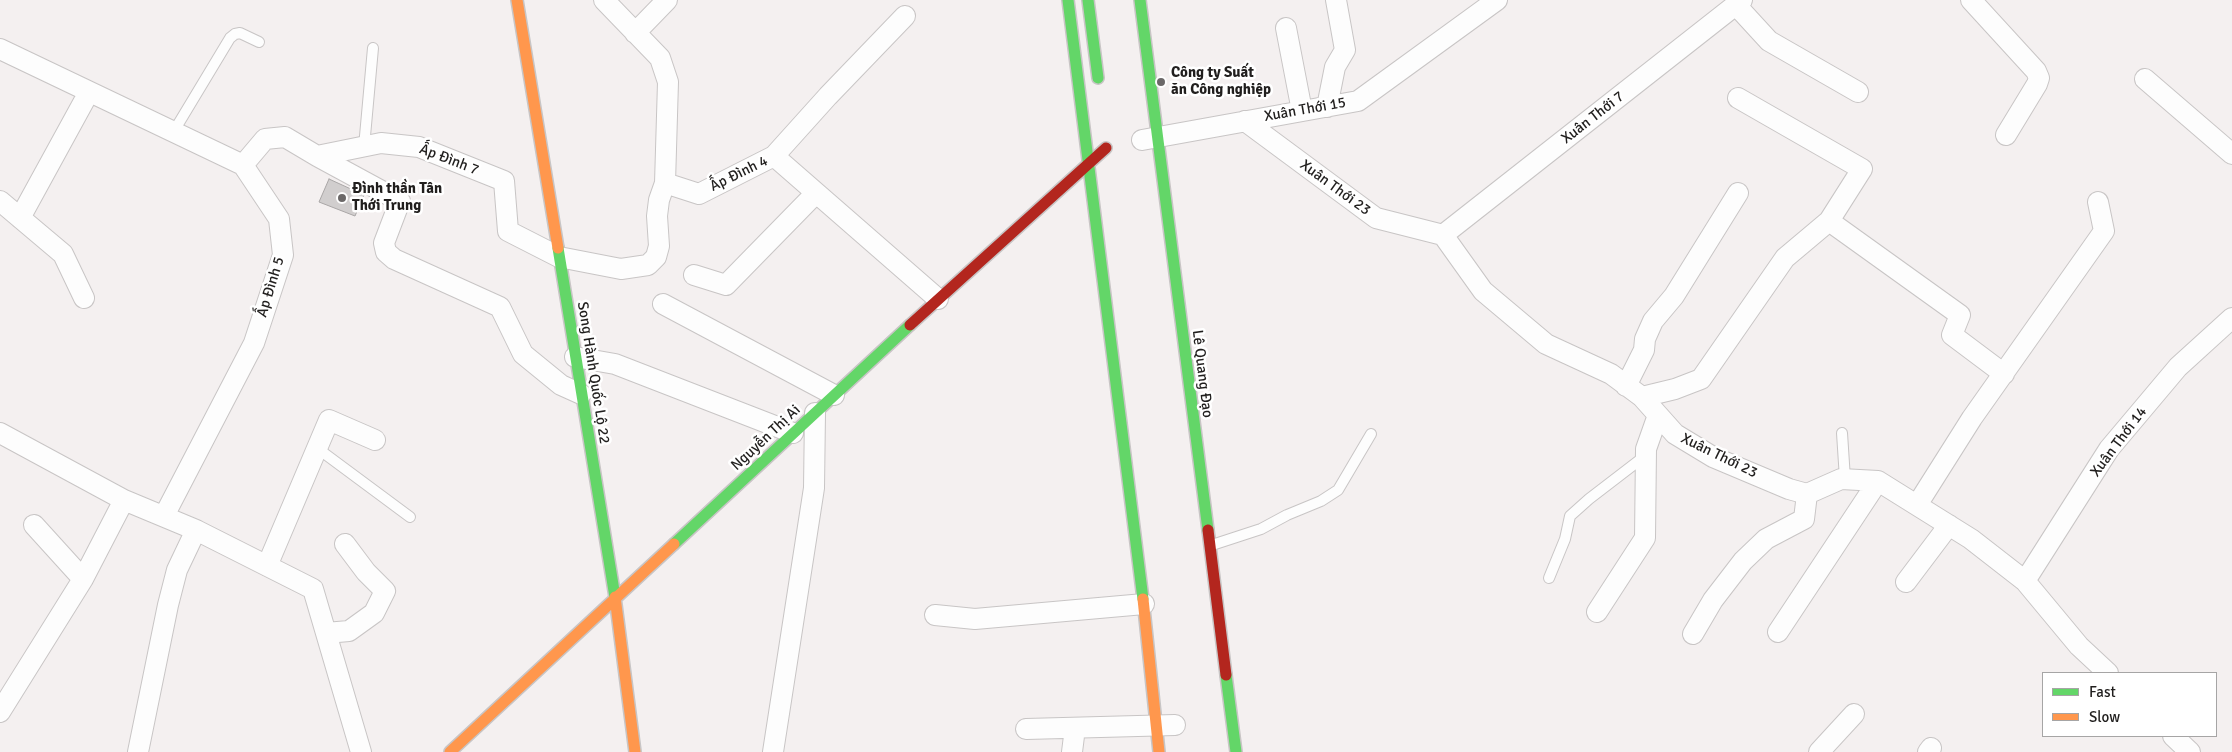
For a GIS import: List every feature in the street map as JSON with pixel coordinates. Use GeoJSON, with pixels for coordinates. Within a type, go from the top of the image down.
{"type":"FeatureCollection","features":[{"type":"Feature","properties":{"kind":"main road","name":"Song Hành Quốc Lộ 22"},"geometry":{"type":"LineString","coordinates":[[517,0],[615,600],[635,752]]}},
{"type":"Feature","properties":{"kind":"main road"},"geometry":{"type":"LineString","coordinates":[[1068,0],[1090,162],[1144,604],[1170,725],[1159,752]]}},
{"type":"Feature","properties":{"kind":"main road"},"geometry":{"type":"LineString","coordinates":[[1088,0],[1099,89]]}},
{"type":"Feature","properties":{"kind":"main road","name":"Lê Quang Đạo"},"geometry":{"type":"LineString","coordinates":[[1140,0],[1146,139],[1208,546],[1236,752]]}},
{"type":"Feature","properties":{"kind":"main road","name":"Nguyễn Thị Ai"},"geometry":{"type":"LineString","coordinates":[[450,752],[938,298],[1106,148]]}},
{"type":"Feature","properties":{"kind":"street"},"geometry":{"type":"LineString","coordinates":[[559,257],[621,269],[648,265],[656,257],[660,246],[657,216],[659,200],[665,183],[668,82],[660,58],[604,0]]}},
{"type":"Feature","properties":{"kind":"street"},"geometry":{"type":"LineString","coordinates":[[635,33],[667,0]]}},
{"type":"Feature","properties":{"kind":"street"},"geometry":{"type":"LineString","coordinates":[[1327,107],[1335,66],[1345,50],[1336,0]]}},
{"type":"Feature","properties":{"kind":"street","name":"Xuân Thới 15"},"geometry":{"type":"LineString","coordinates":[[1146,139],[1358,101],[1498,0]]}},
{"type":"Feature","properties":{"kind":"street"},"geometry":{"type":"LineString","coordinates":[[1973,1],[2036,71],[2039,78],[2006,135]]}},
{"type":"Feature","properties":{"kind":"street"},"geometry":{"type":"LineString","coordinates":[[1739,2],[1769,41],[1858,92]]}},
{"type":"Feature","properties":{"kind":"street","name":"Xuân Thới 7"},"geometry":{"type":"LineString","coordinates":[[1443,235],[1739,2]]}},
{"type":"Feature","properties":{"kind":"street"},"geometry":{"type":"LineString","coordinates":[[774,156],[905,16]]}},
{"type":"Feature","properties":{"kind":"street"},"geometry":{"type":"LineString","coordinates":[[1286,28],[1302,111]]}},
{"type":"Feature","properties":{"kind":"street"},"geometry":{"type":"LineString","coordinates":[[0,49],[244,165],[266,139],[285,137],[400,202],[384,243],[386,252],[394,258],[500,307],[523,354],[561,385],[581,394]]}},
{"type":"Feature","properties":{"kind":"street"},"geometry":{"type":"LineString","coordinates":[[2145,80],[2232,154]]}},
{"type":"Feature","properties":{"kind":"street"},"geometry":{"type":"LineString","coordinates":[[20,218],[88,92]]}},
{"type":"Feature","properties":{"kind":"street"},"geometry":{"type":"LineString","coordinates":[[1738,98],[1862,169],[1829,221],[1785,258],[1701,379],[1675,389],[1634,391],[1645,339],[1653,321],[1674,296],[1738,193]]}},
{"type":"Feature","properties":{"kind":"street","name":"Xuân Thới 23"},"geometry":{"type":"LineString","coordinates":[[1244,121],[1376,218],[1443,235],[1483,291],[1546,344],[1611,374],[1634,391],[1675,434],[1713,457],[1789,489],[1807,494]]}},
{"type":"Feature","properties":{"kind":"street","name":"Ấp Đình 7"},"geometry":{"type":"LineString","coordinates":[[317,156],[381,143],[420,147],[504,181],[508,231],[559,257]]}},
{"type":"Feature","properties":{"kind":"street","name":"Ấp Đình 4"},"geometry":{"type":"LineString","coordinates":[[665,183],[699,194],[774,156],[938,298]]}},
{"type":"Feature","properties":{"kind":"street","name":"Ấp Đình 5"},"geometry":{"type":"LineString","coordinates":[[164,516],[254,343],[283,255],[279,220],[244,165]]}},
{"type":"Feature","properties":{"kind":"street"},"geometry":{"type":"LineString","coordinates":[[694,275],[726,285],[816,193]]}},
{"type":"Feature","properties":{"kind":"street"},"geometry":{"type":"LineString","coordinates":[[0,201],[63,254],[84,298]]}},
{"type":"Feature","properties":{"kind":"street"},"geometry":{"type":"LineString","coordinates":[[1917,505],[1972,418],[2104,231],[2098,202]]}},
{"type":"Feature","properties":{"kind":"street"},"geometry":{"type":"LineString","coordinates":[[1829,221],[1960,315],[1952,335],[2004,374]]}},
{"type":"Feature","properties":{"kind":"street"},"geometry":{"type":"LineString","coordinates":[[663,304],[834,396]]}},
{"type":"Feature","properties":{"kind":"street","name":"Xuân Thới 14"},"geometry":{"type":"LineString","coordinates":[[2025,581],[2109,449],[2178,366],[2232,318]]}},
{"type":"Feature","properties":{"kind":"street"},"geometry":{"type":"LineString","coordinates":[[576,357],[615,364],[793,433]]}},
{"type":"Feature","properties":{"kind":"street"},"geometry":{"type":"LineString","coordinates":[[774,752],[814,488],[814,413]]}},
{"type":"Feature","properties":{"kind":"street"},"geometry":{"type":"LineString","coordinates":[[1597,612],[1645,538],[1646,449],[1658,415]]}},
{"type":"Feature","properties":{"kind":"street"},"geometry":{"type":"LineString","coordinates":[[267,566],[329,420],[375,440]]}},
{"type":"Feature","properties":{"kind":"street"},"geometry":{"type":"LineString","coordinates":[[0,433],[124,500],[196,530],[313,589],[361,752]]}},
{"type":"Feature","properties":{"kind":"street"},"geometry":{"type":"LineString","coordinates":[[1694,634],[1713,600],[1743,561],[1766,540],[1804,519],[1807,494],[1841,479],[1878,481],[1971,539],[2025,581],[2079,646],[2107,672]]}},
{"type":"Feature","properties":{"kind":"street"},"geometry":{"type":"LineString","coordinates":[[1778,632],[1878,481]]}},
{"type":"Feature","properties":{"kind":"street"},"geometry":{"type":"LineString","coordinates":[[0,712],[83,579],[124,500]]}},
{"type":"Feature","properties":{"kind":"street"},"geometry":{"type":"LineString","coordinates":[[34,525],[83,579]]}},
{"type":"Feature","properties":{"kind":"street"},"geometry":{"type":"LineString","coordinates":[[1906,582],[1949,525]]}},
{"type":"Feature","properties":{"kind":"street"},"geometry":{"type":"LineString","coordinates":[[138,752],[177,570],[196,530]]}},
{"type":"Feature","properties":{"kind":"street"},"geometry":{"type":"LineString","coordinates":[[326,633],[349,631],[374,613],[385,591],[366,572],[345,544]]}},
{"type":"Feature","properties":{"kind":"street"},"geometry":{"type":"LineString","coordinates":[[935,615],[975,619],[1144,604]]}},
{"type":"Feature","properties":{"kind":"street"},"geometry":{"type":"LineString","coordinates":[[1819,752],[1854,714]]}},
{"type":"Feature","properties":{"kind":"street"},"geometry":{"type":"LineString","coordinates":[[1026,729],[1170,725]]}},
{"type":"Feature","properties":{"kind":"street"},"geometry":{"type":"LineString","coordinates":[[1072,752],[1075,728]]}},
{"type":"Feature","properties":{"kind":"street"},"geometry":{"type":"LineString","coordinates":[[2174,737],[2190,752]]}},
{"type":"Feature","properties":{"kind":"lane"},"geometry":{"type":"LineString","coordinates":[[174,131],[230,38],[240,33],[258,42]]}},
{"type":"Feature","properties":{"kind":"lane"},"geometry":{"type":"LineString","coordinates":[[364,147],[372,48]]}},
{"type":"Feature","properties":{"kind":"lane"},"geometry":{"type":"LineString","coordinates":[[1842,433],[1845,479]]}},
{"type":"Feature","properties":{"kind":"lane"},"geometry":{"type":"LineString","coordinates":[[1208,546],[1261,529],[1287,515],[1321,501],[1338,490],[1371,434]]}},
{"type":"Feature","properties":{"kind":"lane"},"geometry":{"type":"LineString","coordinates":[[317,448],[410,517]]}},
{"type":"Feature","properties":{"kind":"lane"},"geometry":{"type":"LineString","coordinates":[[1549,578],[1565,539],[1570,516],[1589,499],[1646,456]]}},
{"type":"Feature","properties":{"kind":"building","name":"Đình thần Tân Thới Trung"},"geometry":{"type":"Polygon","coordinates":[[[329,179],[364,195],[355,216],[319,202],[329,179]]]}},
{"type":"Feature","properties":{"kind":"traffic: fast"},"geometry":{"type":"LineString","coordinates":[[1068,0],[1143,599]]}},
{"type":"Feature","properties":{"kind":"traffic: fast"},"geometry":{"type":"LineString","coordinates":[[1088,0],[1098,78]]}},
{"type":"Feature","properties":{"kind":"traffic: fast"},"geometry":{"type":"LineString","coordinates":[[1140,0],[1208,530]]}},
{"type":"Feature","properties":{"kind":"traffic: fast"},"geometry":{"type":"LineString","coordinates":[[558,248],[615,597]]}},
{"type":"Feature","properties":{"kind":"traffic: fast"},"geometry":{"type":"LineString","coordinates":[[674,544],[910,325]]}},
{"type":"Feature","properties":{"kind":"traffic: fast"},"geometry":{"type":"LineString","coordinates":[[1226,675],[1236,752]]}},
{"type":"Feature","properties":{"kind":"traffic: slow"},"geometry":{"type":"LineString","coordinates":[[517,0],[558,248]]}},
{"type":"Feature","properties":{"kind":"traffic: slow"},"geometry":{"type":"LineString","coordinates":[[450,752],[674,544]]}},
{"type":"Feature","properties":{"kind":"traffic: slow"},"geometry":{"type":"LineString","coordinates":[[615,597],[635,752]]}},
{"type":"Feature","properties":{"kind":"traffic: slow"},"geometry":{"type":"LineString","coordinates":[[1143,599],[1159,752]]}},
{"type":"Feature","properties":{"kind":"traffic: jam"},"geometry":{"type":"LineString","coordinates":[[910,325],[1106,148]]}},
{"type":"Feature","properties":{"kind":"traffic: jam"},"geometry":{"type":"LineString","coordinates":[[1208,530],[1226,675]]}},
{"type":"Feature","properties":{"kind":"place","name":"Công ty Suất ăn Công nghiệp"},"geometry":{"type":"Point","coordinates":[1161,82]}},
{"type":"Feature","properties":{"kind":"place","name":"Đình thần Tân Thới Trung"},"geometry":{"type":"Point","coordinates":[342,198]}}]}
